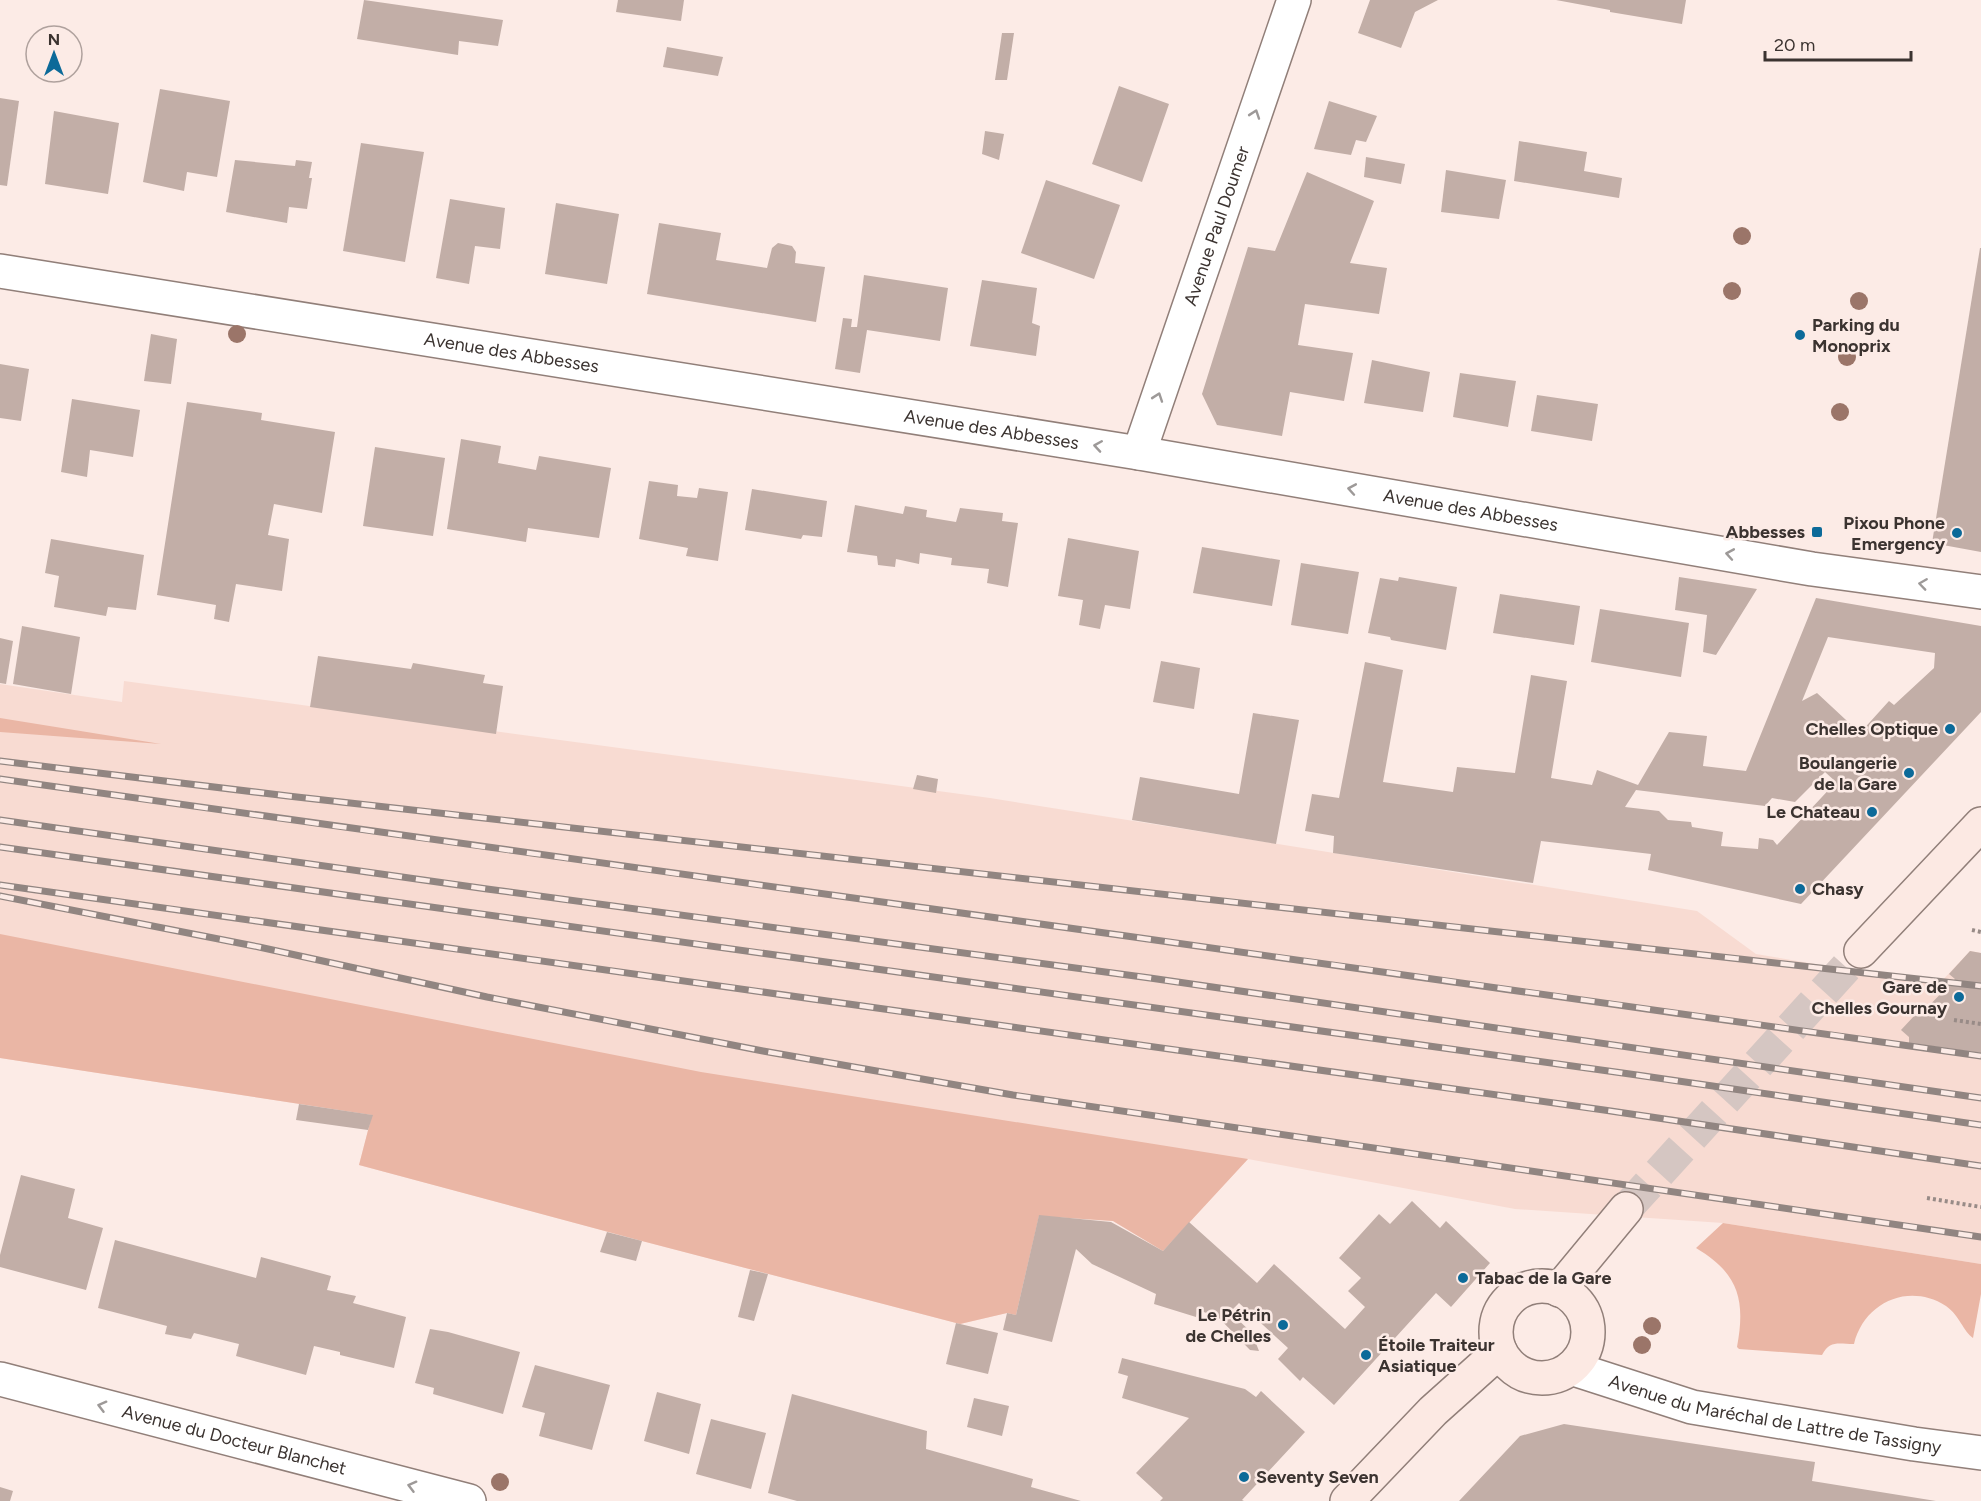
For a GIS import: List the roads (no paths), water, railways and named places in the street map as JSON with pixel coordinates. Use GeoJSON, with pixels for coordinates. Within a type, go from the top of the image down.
{"type":"FeatureCollection","features":[{"type":"Feature","properties":{"kind":"street","name":"Avenue Paul Doumer"},"geometry":{"type":"LineString","coordinates":[[1139,453],[1294,0]]}},
{"type":"Feature","properties":{"kind":"street","name":"Avenue des Abbesses"},"geometry":{"type":"LineString","coordinates":[[0,271],[1139,453],[1812,569],[1981,592]]}},
{"type":"Feature","properties":{"kind":"street"},"geometry":{"type":"LineString","coordinates":[[1861,951],[1981,824]]}},
{"type":"Feature","properties":{"kind":"street"},"geometry":{"type":"LineString","coordinates":[[1559,1290],[1626,1209]]}},
{"type":"Feature","properties":{"kind":"street"},"geometry":{"type":"LineString","coordinates":[[1544,1287],[1559,1290],[1573,1298],[1582,1310],[1588,1326],[1588,1341],[1582,1356],[1571,1368],[1552,1377],[1531,1377],[1518,1372],[1500,1351],[1496,1335],[1504,1306],[1529,1288],[1544,1287]]}},
{"type":"Feature","properties":{"kind":"street"},"geometry":{"type":"LineString","coordinates":[[1347,1501],[1433,1411],[1500,1351]]}},
{"type":"Feature","properties":{"kind":"street","name":"Avenue du Maréchal de Lattre de Tassigny"},"geometry":{"type":"LineString","coordinates":[[1571,1368],[1692,1407],[1981,1453]]}},
{"type":"Feature","properties":{"kind":"street","name":"Avenue du Docteur Blanchet"},"geometry":{"type":"LineString","coordinates":[[0,1379],[469,1501]]}},
{"type":"Feature","properties":{"kind":"tunnel"},"geometry":{"type":"LineString","coordinates":[[1626,1209],[1861,951]]}},
{"type":"Feature","properties":{"kind":"railway"},"geometry":{"type":"LineString","coordinates":[[0,761],[288,796],[1981,986]]}},
{"type":"Feature","properties":{"kind":"railway"},"geometry":{"type":"LineString","coordinates":[[0,779],[1981,1056]]}},
{"type":"Feature","properties":{"kind":"railway"},"geometry":{"type":"LineString","coordinates":[[0,820],[487,889],[1150,978],[1981,1098]]}},
{"type":"Feature","properties":{"kind":"railway"},"geometry":{"type":"LineString","coordinates":[[0,847],[1981,1125]]}},
{"type":"Feature","properties":{"kind":"railway"},"geometry":{"type":"LineString","coordinates":[[0,885],[1604,1110],[1981,1166]]}},
{"type":"Feature","properties":{"kind":"railway"},"geometry":{"type":"LineString","coordinates":[[0,896],[259,947],[487,997],[763,1051],[1013,1095],[1981,1237]]}},
{"type":"Feature","properties":{"kind":"place","name":"Parking du Monoprix"},"geometry":{"type":"Point","coordinates":[1800,335]}},
{"type":"Feature","properties":{"kind":"place","name":"Abbesses"},"geometry":{"type":"Point","coordinates":[1817,532]}},
{"type":"Feature","properties":{"kind":"place","name":"Pixou Phone Emergency"},"geometry":{"type":"Point","coordinates":[1957,533]}},
{"type":"Feature","properties":{"kind":"place","name":"Chelles Optique"},"geometry":{"type":"Point","coordinates":[1950,729]}},
{"type":"Feature","properties":{"kind":"place","name":"Boulangerie de la Gare"},"geometry":{"type":"Point","coordinates":[1909,773]}},
{"type":"Feature","properties":{"kind":"place","name":"Le Chateau"},"geometry":{"type":"Point","coordinates":[1872,812]}},
{"type":"Feature","properties":{"kind":"place","name":"Chasy"},"geometry":{"type":"Point","coordinates":[1800,889]}},
{"type":"Feature","properties":{"kind":"place","name":"Gare de Chelles Gournay"},"geometry":{"type":"Point","coordinates":[1959,997]}},
{"type":"Feature","properties":{"kind":"place","name":"Tabac de la Gare"},"geometry":{"type":"Point","coordinates":[1463,1278]}},
{"type":"Feature","properties":{"kind":"place","name":"Le Pétrin de Chelles"},"geometry":{"type":"Point","coordinates":[1283,1325]}},
{"type":"Feature","properties":{"kind":"place","name":"Étoile Traiteur Asiatique"},"geometry":{"type":"Point","coordinates":[1366,1355]}},
{"type":"Feature","properties":{"kind":"place","name":"Seventy Seven"},"geometry":{"type":"Point","coordinates":[1244,1477]}}]}
